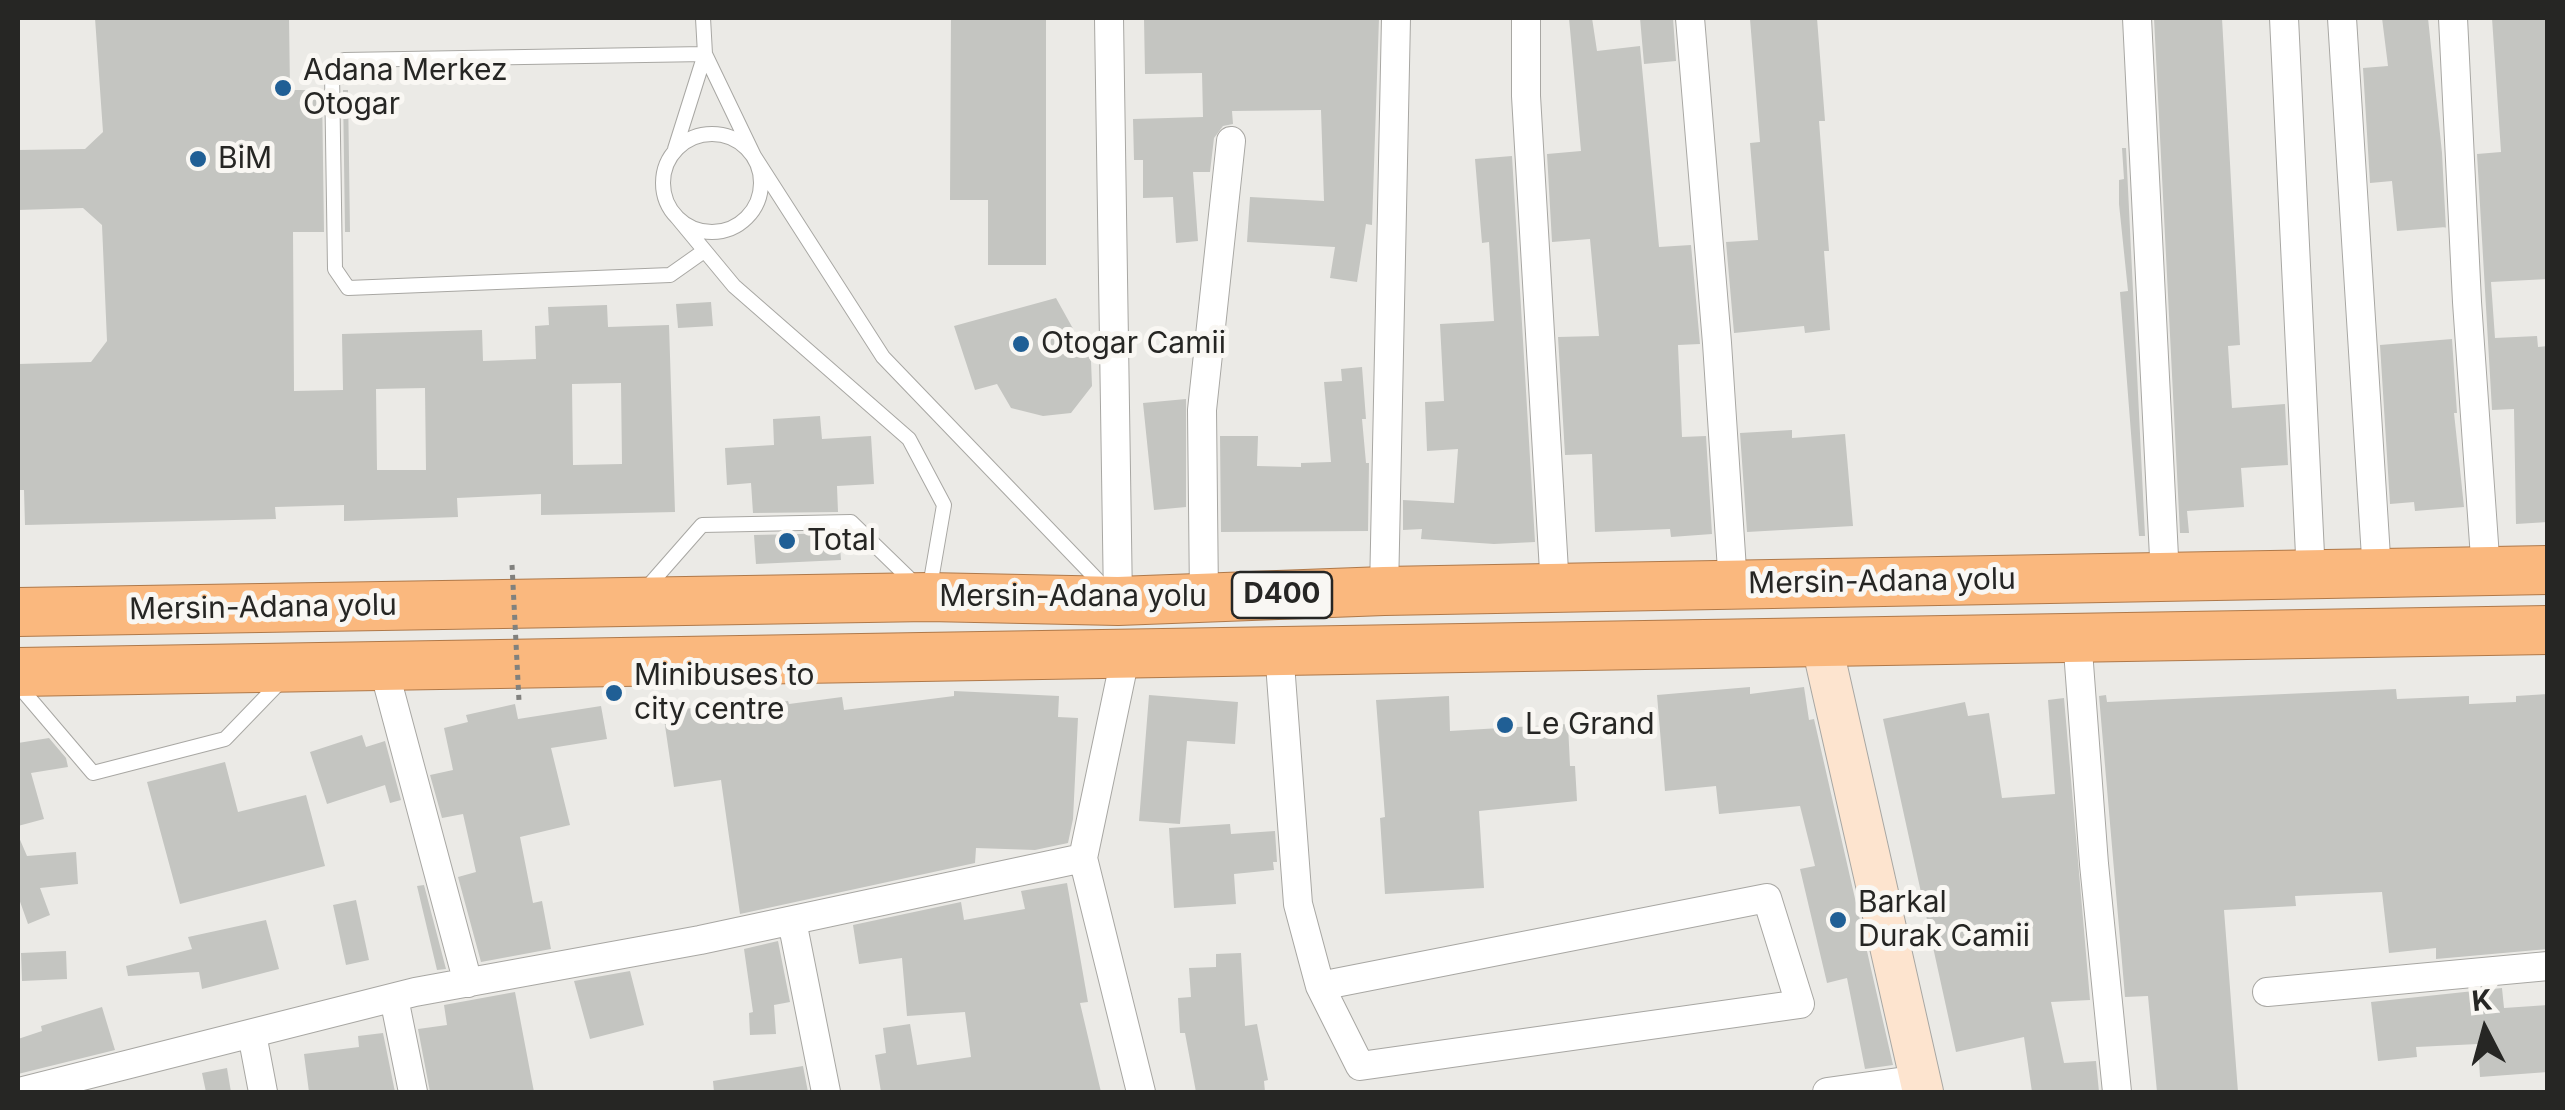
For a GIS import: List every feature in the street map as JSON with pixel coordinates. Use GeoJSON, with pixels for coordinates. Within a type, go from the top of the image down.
{"type":"FeatureCollection","features":[{"type":"Feature","properties":{"kind":"highway","name":"Mersin-Adana yolu"},"geometry":{"type":"LineString","coordinates":[[18,612],[928,597],[1118,601],[1384,591],[2548,570]]}},
{"type":"Feature","properties":{"kind":"highway","name":"Mersin-Adana yolu"},"geometry":{"type":"LineString","coordinates":[[18,672],[2548,630]]}},
{"type":"Feature","properties":{"kind":"main road"},"geometry":{"type":"LineString","coordinates":[[1821,641],[1922,1086]]}},
{"type":"Feature","properties":{"kind":"street"},"geometry":{"type":"LineString","coordinates":[[1109,18],[1118,601]]}},
{"type":"Feature","properties":{"kind":"street"},"geometry":{"type":"LineString","coordinates":[[1384,591],[1396,18]]}},
{"type":"Feature","properties":{"kind":"street"},"geometry":{"type":"LineString","coordinates":[[1526,18],[1526,96],[1555,588]]}},
{"type":"Feature","properties":{"kind":"street"},"geometry":{"type":"LineString","coordinates":[[1690,18],[1733,585]]}},
{"type":"Feature","properties":{"kind":"street"},"geometry":{"type":"LineString","coordinates":[[2137,18],[2165,577]]}},
{"type":"Feature","properties":{"kind":"street"},"geometry":{"type":"LineString","coordinates":[[2284,18],[2311,574]]}},
{"type":"Feature","properties":{"kind":"street"},"geometry":{"type":"LineString","coordinates":[[2342,18],[2377,574]]}},
{"type":"Feature","properties":{"kind":"street"},"geometry":{"type":"LineString","coordinates":[[2453,18],[2486,572]]}},
{"type":"Feature","properties":{"kind":"street"},"geometry":{"type":"LineString","coordinates":[[1204,598],[1202,410],[1232,141]]}},
{"type":"Feature","properties":{"kind":"street"},"geometry":{"type":"LineString","coordinates":[[2076,637],[2118,1092]]}},
{"type":"Feature","properties":{"kind":"street"},"geometry":{"type":"LineString","coordinates":[[1278,650],[1298,904],[1320,986],[1360,1066],[1800,1004],[1767,898],[1320,986]]}},
{"type":"Feature","properties":{"kind":"street"},"geometry":{"type":"LineString","coordinates":[[1126,653],[1083,858],[1141,1092]]}},
{"type":"Feature","properties":{"kind":"street"},"geometry":{"type":"LineString","coordinates":[[384,666],[468,983]]}},
{"type":"Feature","properties":{"kind":"street"},"geometry":{"type":"LineString","coordinates":[[19,1092],[90,1084],[252,1034],[394,998],[1083,858]]}},
{"type":"Feature","properties":{"kind":"street"},"geometry":{"type":"LineString","coordinates":[[792,920],[826,1092]]}},
{"type":"Feature","properties":{"kind":"street"},"geometry":{"type":"LineString","coordinates":[[2267,992],[2548,966]]}},
{"type":"Feature","properties":{"kind":"street"},"geometry":{"type":"LineString","coordinates":[[394,998],[413,1092]]}},
{"type":"Feature","properties":{"kind":"street"},"geometry":{"type":"LineString","coordinates":[[252,1034],[262,1092]]}},
{"type":"Feature","properties":{"kind":"street"},"geometry":{"type":"LineString","coordinates":[[1828,1092],[1922,1086]]}},
{"type":"Feature","properties":{"kind":"lane"},"geometry":{"type":"LineString","coordinates":[[703,18],[704,54],[675,150],[666,164],[664,195],[670,210],[734,286],[909,439],[944,506],[928,597]]}},
{"type":"Feature","properties":{"kind":"lane"},"geometry":{"type":"LineString","coordinates":[[670,210],[698,230],[715,232],[746,219],[761,189],[754,156],[704,54]]}},
{"type":"Feature","properties":{"kind":"lane"},"geometry":{"type":"LineString","coordinates":[[704,54],[344,60],[332,73],[335,269],[348,288],[670,275],[704,250]]}},
{"type":"Feature","properties":{"kind":"lane"},"geometry":{"type":"LineString","coordinates":[[675,150],[700,134],[716,134],[744,145],[882,356],[1118,601]]}},
{"type":"Feature","properties":{"kind":"lane"},"geometry":{"type":"LineString","coordinates":[[634,603],[702,525],[720,524],[850,522],[928,597]]}},
{"type":"Feature","properties":{"kind":"lane"},"geometry":{"type":"LineString","coordinates":[[18,685],[94,773],[226,739],[294,667]]}},
{"type":"Feature","properties":{"kind":"path"},"geometry":{"type":"LineString","coordinates":[[512,565],[519,700]]}},
{"type":"Feature","properties":{"kind":"building"},"geometry":{"type":"Polygon","coordinates":[[[95,18],[289,18],[290,90],[322,90],[324,232],[293,232],[294,391],[343,390],[342,334],[482,330],[483,361],[536,359],[535,326],[549,325],[548,307],[607,305],[608,327],[669,325],[675,512],[541,515],[541,494],[457,498],[458,517],[344,521],[344,505],[275,507],[276,519],[25,525],[24,490],[18,490],[18,364],[91,362],[107,341],[102,225],[83,208],[18,210],[18,150],[85,149],[103,132],[95,18]],[[621,383],[572,384],[573,465],[622,464],[621,383]],[[425,388],[376,389],[377,470],[426,470],[425,388]]]}},
{"type":"Feature","properties":{"kind":"building"},"geometry":{"type":"Polygon","coordinates":[[[951,18],[1046,18],[1046,265],[988,265],[988,200],[950,200],[951,18]]]}},
{"type":"Feature","properties":{"kind":"building"},"geometry":{"type":"Polygon","coordinates":[[[1144,18],[1379,18],[1372,225],[1366,224],[1357,282],[1330,278],[1335,247],[1247,242],[1250,197],[1324,201],[1321,110],[1232,111],[1233,124],[1223,126],[1214,138],[1210,172],[1193,172],[1198,241],[1176,243],[1173,197],[1143,198],[1143,160],[1134,160],[1133,119],[1203,117],[1202,73],[1145,74],[1144,18]]]}},
{"type":"Feature","properties":{"kind":"building"},"geometry":{"type":"Polygon","coordinates":[[[1569,18],[1592,18],[1597,51],[1640,46],[1659,247],[1691,245],[1700,344],[1678,345],[1682,437],[1706,436],[1712,534],[1671,537],[1670,529],[1595,532],[1592,454],[1565,455],[1558,337],[1599,336],[1590,239],[1552,242],[1547,154],[1581,151],[1569,18]]]}},
{"type":"Feature","properties":{"kind":"building"},"geometry":{"type":"Polygon","coordinates":[[[1640,18],[1673,18],[1676,61],[1644,64],[1640,18]]]}},
{"type":"Feature","properties":{"kind":"building"},"geometry":{"type":"Polygon","coordinates":[[[1817,18],[1825,121],[1819,121],[1829,251],[1824,251],[1830,330],[1805,333],[1804,326],[1734,333],[1726,242],[1758,240],[1750,143],[1760,142],[1750,19],[1817,18]]]}},
{"type":"Feature","properties":{"kind":"building"},"geometry":{"type":"Polygon","coordinates":[[[2154,18],[2222,18],[2240,345],[2228,346],[2232,408],[2285,404],[2288,465],[2241,468],[2244,507],[2187,511],[2189,533],[2180,533],[2154,18]]]}},
{"type":"Feature","properties":{"kind":"building"},"geometry":{"type":"Polygon","coordinates":[[[2382,18],[2428,18],[2446,227],[2397,231],[2392,181],[2370,183],[2363,68],[2388,66],[2382,18]]]}},
{"type":"Feature","properties":{"kind":"building"},"geometry":{"type":"Polygon","coordinates":[[[2492,18],[2548,18],[2548,279],[2491,282],[2495,338],[2537,336],[2538,347],[2548,346],[2548,522],[2516,524],[2514,409],[2492,410],[2477,154],[2501,152],[2492,18]]]}},
{"type":"Feature","properties":{"kind":"building"},"geometry":{"type":"Polygon","coordinates":[[[343,90],[348,90],[350,232],[345,232],[343,90]]]}},
{"type":"Feature","properties":{"kind":"building"},"geometry":{"type":"Polygon","coordinates":[[[2122,148],[2126,148],[2145,536],[2139,536],[2120,292],[2128,291],[2119,204],[2119,180],[2124,179],[2122,148]]]}},
{"type":"Feature","properties":{"kind":"building"},"geometry":{"type":"Polygon","coordinates":[[[1512,156],[1535,542],[1494,544],[1421,539],[1422,529],[1403,530],[1403,500],[1454,503],[1458,449],[1427,451],[1425,402],[1444,401],[1440,324],[1494,321],[1489,242],[1482,243],[1475,159],[1512,156]]]}},
{"type":"Feature","properties":{"kind":"building","name":"Otogar Camii"},"geometry":{"type":"Polygon","coordinates":[[[1056,298],[1091,361],[1092,386],[1071,413],[1043,416],[1011,408],[997,384],[975,390],[954,326],[1056,298]]]}},
{"type":"Feature","properties":{"kind":"building"},"geometry":{"type":"Polygon","coordinates":[[[711,302],[713,326],[678,328],[676,304],[711,302]]]}},
{"type":"Feature","properties":{"kind":"building"},"geometry":{"type":"Polygon","coordinates":[[[2452,339],[2454,413],[2464,507],[2415,511],[2414,502],[2390,504],[2380,345],[2452,339]]]}},
{"type":"Feature","properties":{"kind":"building"},"geometry":{"type":"Polygon","coordinates":[[[1362,367],[1366,419],[1362,419],[1369,463],[1368,531],[1221,532],[1220,436],[1258,436],[1257,466],[1301,467],[1301,463],[1331,462],[1324,382],[1342,381],[1341,369],[1362,367]]]}},
{"type":"Feature","properties":{"kind":"building"},"geometry":{"type":"Polygon","coordinates":[[[1186,399],[1186,507],[1154,510],[1143,403],[1186,399]]]}},
{"type":"Feature","properties":{"kind":"building"},"geometry":{"type":"Polygon","coordinates":[[[820,416],[822,439],[871,436],[874,484],[837,486],[838,512],[753,513],[751,483],[727,485],[725,448],[774,445],[773,419],[820,416]]]}},
{"type":"Feature","properties":{"kind":"building"},"geometry":{"type":"Polygon","coordinates":[[[1792,430],[1792,438],[1845,434],[1853,526],[1747,532],[1740,433],[1792,430]]]}},
{"type":"Feature","properties":{"kind":"building"},"geometry":{"type":"Polygon","coordinates":[[[839,533],[841,560],[756,564],[754,535],[839,533]]]}},
{"type":"Feature","properties":{"kind":"building"},"geometry":{"type":"Polygon","coordinates":[[[1750,687],[1750,694],[1804,687],[1893,1065],[1865,1069],[1847,978],[1827,983],[1800,869],[1815,866],[1800,806],[1719,814],[1716,786],[1665,791],[1657,695],[1750,687]]]}},
{"type":"Feature","properties":{"kind":"building"},"geometry":{"type":"Polygon","coordinates":[[[2396,689],[2397,699],[2469,696],[2469,704],[2516,702],[2516,696],[2548,694],[2548,949],[2436,959],[2436,948],[2389,953],[2382,892],[2295,896],[2296,906],[2224,910],[2238,1092],[2157,1092],[2148,996],[2125,997],[2099,696],[2106,695],[2107,702],[2396,689]]]}},
{"type":"Feature","properties":{"kind":"building"},"geometry":{"type":"Polygon","coordinates":[[[954,691],[1059,696],[1058,717],[1078,718],[1073,819],[1068,843],[1035,850],[976,848],[975,863],[740,914],[721,780],[674,787],[663,712],[699,707],[701,716],[762,708],[762,704],[842,697],[844,710],[954,696],[954,691]]]}},
{"type":"Feature","properties":{"kind":"building"},"geometry":{"type":"Polygon","coordinates":[[[1149,695],[1238,702],[1235,744],[1187,741],[1180,824],[1139,821],[1149,695]]]}},
{"type":"Feature","properties":{"kind":"building"},"geometry":{"type":"Polygon","coordinates":[[[1449,696],[1450,731],[1568,724],[1577,801],[1479,811],[1484,888],[1385,894],[1380,818],[1385,817],[1376,700],[1449,696]]]}},
{"type":"Feature","properties":{"kind":"building"},"geometry":{"type":"Polygon","coordinates":[[[2064,698],[2090,1000],[2051,1002],[2064,1063],[2096,1061],[2099,1092],[2032,1092],[2024,1037],[1956,1052],[1883,719],[1965,702],[1968,716],[1989,713],[2002,798],[2055,794],[2048,700],[2064,698]]]}},
{"type":"Feature","properties":{"kind":"building"},"geometry":{"type":"Polygon","coordinates":[[[515,704],[518,719],[601,706],[607,739],[551,748],[570,825],[520,837],[533,903],[542,901],[551,949],[481,962],[458,877],[476,872],[463,814],[442,818],[430,775],[453,770],[444,728],[468,722],[466,715],[515,704]]]}},
{"type":"Feature","properties":{"kind":"building"},"geometry":{"type":"Polygon","coordinates":[[[362,735],[366,747],[385,741],[401,800],[390,803],[385,785],[327,804],[310,752],[362,735]]]}},
{"type":"Feature","properties":{"kind":"building"},"geometry":{"type":"Polygon","coordinates":[[[49,738],[66,758],[68,767],[31,773],[44,819],[18,826],[18,743],[49,738]]]}},
{"type":"Feature","properties":{"kind":"building"},"geometry":{"type":"Polygon","coordinates":[[[225,762],[238,812],[306,795],[325,866],[180,904],[147,782],[225,762]]]}},
{"type":"Feature","properties":{"kind":"building"},"geometry":{"type":"Polygon","coordinates":[[[1230,824],[1231,834],[1275,831],[1274,870],[1234,874],[1236,904],[1174,908],[1169,828],[1230,824]]]}},
{"type":"Feature","properties":{"kind":"building"},"geometry":{"type":"Polygon","coordinates":[[[18,835],[27,856],[76,852],[78,884],[40,888],[50,915],[28,924],[18,896],[18,835]]]}},
{"type":"Feature","properties":{"kind":"building"},"geometry":{"type":"Polygon","coordinates":[[[1067,883],[1088,1002],[1080,1003],[1101,1092],[881,1092],[875,1055],[886,1053],[883,1028],[910,1024],[917,1065],[971,1057],[965,1012],[907,1016],[902,958],[859,964],[853,925],[961,902],[964,920],[1025,909],[1021,891],[1067,883]]]}},
{"type":"Feature","properties":{"kind":"building"},"geometry":{"type":"Polygon","coordinates":[[[424,885],[446,969],[437,970],[417,886],[424,885]]]}},
{"type":"Feature","properties":{"kind":"building"},"geometry":{"type":"Polygon","coordinates":[[[356,900],[369,960],[346,965],[333,905],[356,900]]]}},
{"type":"Feature","properties":{"kind":"building"},"geometry":{"type":"Polygon","coordinates":[[[266,920],[279,969],[202,989],[199,972],[128,976],[126,966],[192,949],[188,937],[266,920]]]}},
{"type":"Feature","properties":{"kind":"building"},"geometry":{"type":"Polygon","coordinates":[[[778,941],[790,1002],[774,1005],[776,1034],[750,1035],[749,1013],[753,1012],[744,949],[778,941]]]}},
{"type":"Feature","properties":{"kind":"building"},"geometry":{"type":"Polygon","coordinates":[[[66,951],[67,979],[22,981],[21,953],[66,951]]]}},
{"type":"Feature","properties":{"kind":"building"},"geometry":{"type":"Polygon","coordinates":[[[1241,953],[1245,1026],[1257,1024],[1268,1080],[1264,1081],[1265,1092],[1196,1092],[1185,1033],[1180,1033],[1178,998],[1191,997],[1189,968],[1216,967],[1216,954],[1241,953]]]}},
{"type":"Feature","properties":{"kind":"building"},"geometry":{"type":"Polygon","coordinates":[[[630,971],[644,1025],[590,1039],[574,981],[630,971]]]}},
{"type":"Feature","properties":{"kind":"building"},"geometry":{"type":"Polygon","coordinates":[[[2502,988],[2504,1008],[2548,1005],[2548,1072],[2480,1077],[2478,1044],[2416,1047],[2417,1057],[2378,1061],[2371,1002],[2502,988]]]}},
{"type":"Feature","properties":{"kind":"building"},"geometry":{"type":"Polygon","coordinates":[[[515,992],[534,1092],[430,1092],[418,1029],[447,1025],[444,1005],[515,992]]]}},
{"type":"Feature","properties":{"kind":"building"},"geometry":{"type":"Polygon","coordinates":[[[102,1007],[115,1050],[18,1074],[18,1039],[42,1031],[41,1026],[102,1007]]]}},
{"type":"Feature","properties":{"kind":"building"},"geometry":{"type":"Polygon","coordinates":[[[383,1033],[395,1092],[309,1092],[304,1054],[359,1047],[358,1036],[383,1033]]]}},
{"type":"Feature","properties":{"kind":"building"},"geometry":{"type":"Polygon","coordinates":[[[803,1066],[808,1092],[714,1092],[713,1081],[803,1066]]]}},
{"type":"Feature","properties":{"kind":"building"},"geometry":{"type":"Polygon","coordinates":[[[227,1068],[231,1092],[206,1092],[202,1073],[227,1068]]]}},
{"type":"Feature","properties":{"kind":"place","name":"Adana Merkez Otogar"},"geometry":{"type":"Point","coordinates":[283,88]}},
{"type":"Feature","properties":{"kind":"place","name":"BiM"},"geometry":{"type":"Point","coordinates":[198,159]}},
{"type":"Feature","properties":{"kind":"place","name":"Otogar Camii"},"geometry":{"type":"Point","coordinates":[1021,344]}},
{"type":"Feature","properties":{"kind":"place","name":"Total"},"geometry":{"type":"Point","coordinates":[787,541]}},
{"type":"Feature","properties":{"kind":"place","name":"Minibuses to city centre"},"geometry":{"type":"Point","coordinates":[614,693]}},
{"type":"Feature","properties":{"kind":"place","name":"Le Grand"},"geometry":{"type":"Point","coordinates":[1505,725]}},
{"type":"Feature","properties":{"kind":"place","name":"Barkal Durak Camii"},"geometry":{"type":"Point","coordinates":[1838,920]}}]}
